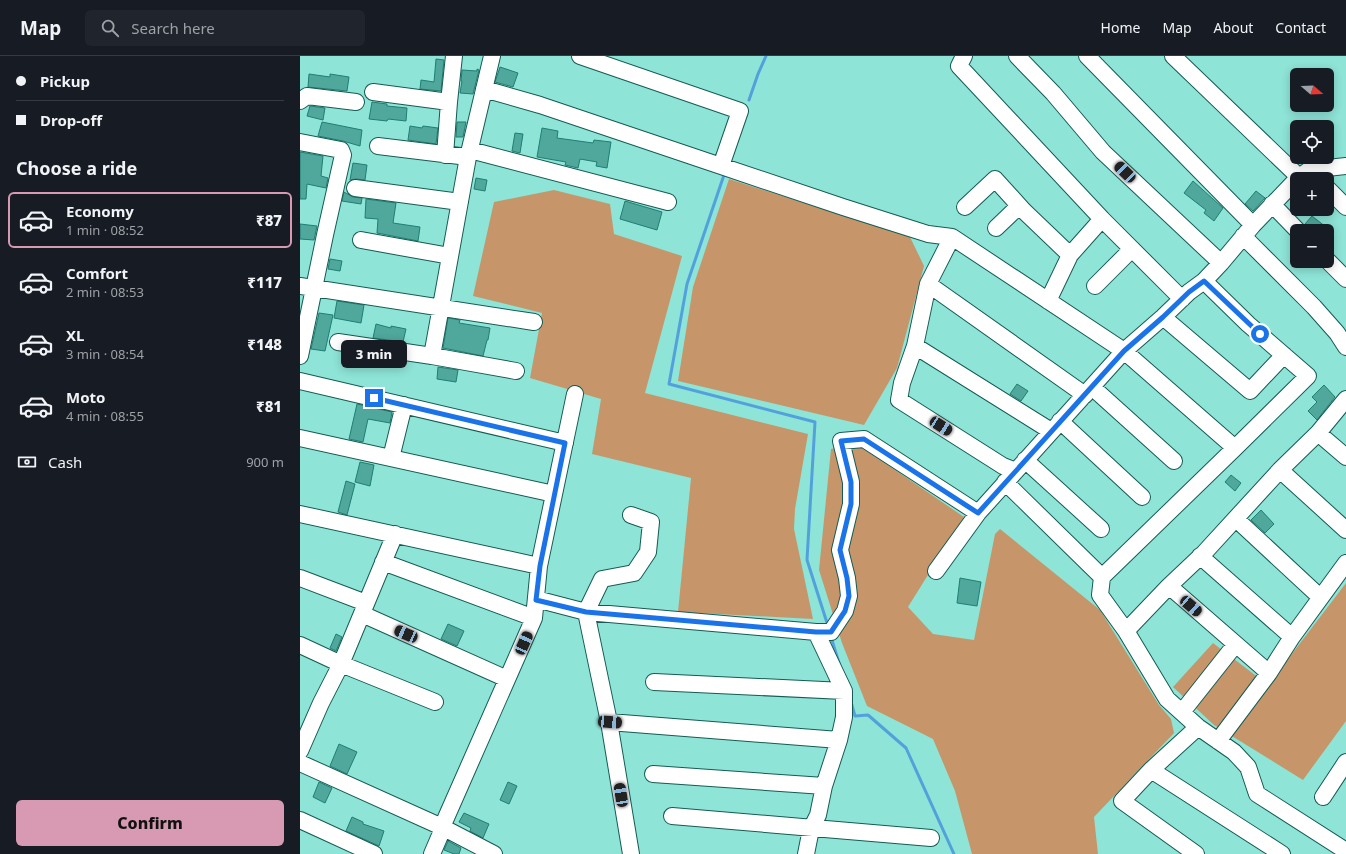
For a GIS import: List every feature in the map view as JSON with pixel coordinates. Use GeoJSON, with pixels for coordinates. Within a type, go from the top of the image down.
{"type":"FeatureCollection","features":[{"type":"Feature","properties":{"kind":"street"},"geometry":{"type":"LineString","coordinates":[[445,155],[454,56]]}},
{"type":"Feature","properties":{"kind":"street"},"geometry":{"type":"LineString","coordinates":[[432,356],[469,154],[492,56]]}},
{"type":"Feature","properties":{"kind":"street"},"geometry":{"type":"LineString","coordinates":[[580,56],[740,111],[721,166]]}},
{"type":"Feature","properties":{"kind":"street"},"geometry":{"type":"LineString","coordinates":[[964,56],[959,66],[1102,219],[1182,299]]}},
{"type":"Feature","properties":{"kind":"street"},"geometry":{"type":"LineString","coordinates":[[1017,56],[1053,93],[1104,152],[1221,263]]}},
{"type":"Feature","properties":{"kind":"street"},"geometry":{"type":"LineString","coordinates":[[1087,56],[1248,230],[1337,333],[1346,347]]}},
{"type":"Feature","properties":{"kind":"street"},"geometry":{"type":"LineString","coordinates":[[1173,56],[1299,172]]}},
{"type":"Feature","properties":{"kind":"street"},"geometry":{"type":"LineString","coordinates":[[484,89],[540,105],[928,234],[952,237],[1124,351],[1235,448]]}},
{"type":"Feature","properties":{"kind":"street"},"geometry":{"type":"LineString","coordinates":[[373,92],[449,102]]}},
{"type":"Feature","properties":{"kind":"street"},"geometry":{"type":"LineString","coordinates":[[300,101],[307,96],[356,102]]}},
{"type":"Feature","properties":{"kind":"street"},"geometry":{"type":"LineString","coordinates":[[300,142],[341,150],[343,155],[307,287],[300,356]]}},
{"type":"Feature","properties":{"kind":"street"},"geometry":{"type":"LineString","coordinates":[[378,146],[445,155],[469,154],[668,202]]}},
{"type":"Feature","properties":{"kind":"street"},"geometry":{"type":"LineString","coordinates":[[1323,172],[1346,166]]}},
{"type":"Feature","properties":{"kind":"street"},"geometry":{"type":"LineString","coordinates":[[965,207],[995,179],[1019,206],[1070,255]]}},
{"type":"Feature","properties":{"kind":"street"},"geometry":{"type":"LineString","coordinates":[[355,188],[460,202]]}},
{"type":"Feature","properties":{"kind":"street"},"geometry":{"type":"LineString","coordinates":[[936,571],[978,513],[1124,351],[1204,281],[1272,204],[1290,189]]}},
{"type":"Feature","properties":{"kind":"street"},"geometry":{"type":"LineString","coordinates":[[1334,195],[1346,207]]}},
{"type":"Feature","properties":{"kind":"street"},"geometry":{"type":"LineString","coordinates":[[1272,204],[1291,224]]}},
{"type":"Feature","properties":{"kind":"street"},"geometry":{"type":"LineString","coordinates":[[996,228],[1019,206]]}},
{"type":"Feature","properties":{"kind":"street"},"geometry":{"type":"LineString","coordinates":[[1048,301],[1070,255],[1102,219]]}},
{"type":"Feature","properties":{"kind":"street"},"geometry":{"type":"LineString","coordinates":[[952,237],[928,284],[916,346],[902,383],[899,400],[1003,466],[1015,471],[1101,528]]}},
{"type":"Feature","properties":{"kind":"street"},"geometry":{"type":"LineString","coordinates":[[361,240],[450,256]]}},
{"type":"Feature","properties":{"kind":"street"},"geometry":{"type":"LineString","coordinates":[[1095,286],[1132,249]]}},
{"type":"Feature","properties":{"kind":"street"},"geometry":{"type":"LineString","coordinates":[[1334,267],[1346,279]]}},
{"type":"Feature","properties":{"kind":"street"},"geometry":{"type":"LineString","coordinates":[[1204,281],[1248,324],[1308,376],[1102,577],[1100,596],[1126,632],[1167,699],[1198,727],[1234,752],[1248,767],[1258,794],[1346,851]]}},
{"type":"Feature","properties":{"kind":"street"},"geometry":{"type":"LineString","coordinates":[[928,284],[1088,391],[1174,461]]}},
{"type":"Feature","properties":{"kind":"street"},"geometry":{"type":"LineString","coordinates":[[307,287],[534,322]]}},
{"type":"Feature","properties":{"kind":"street"},"geometry":{"type":"LineString","coordinates":[[1163,317],[1250,391],[1284,355]]}},
{"type":"Feature","properties":{"kind":"street"},"geometry":{"type":"LineString","coordinates":[[338,342],[432,356],[516,371]]}},
{"type":"Feature","properties":{"kind":"street"},"geometry":{"type":"LineString","coordinates":[[916,346],[1055,426],[1142,497]]}},
{"type":"Feature","properties":{"kind":"street"},"geometry":{"type":"LineString","coordinates":[[300,381],[565,443]]}},
{"type":"Feature","properties":{"kind":"street"},"geometry":{"type":"LineString","coordinates":[[432,854],[442,827],[534,618],[540,566],[575,394]]}},
{"type":"Feature","properties":{"kind":"street"},"geometry":{"type":"LineString","coordinates":[[1126,632],[1169,586],[1236,519],[1280,470],[1318,433],[1346,399]]}},
{"type":"Feature","properties":{"kind":"street"},"geometry":{"type":"LineString","coordinates":[[392,458],[404,405]]}},
{"type":"Feature","properties":{"kind":"street"},"geometry":{"type":"LineString","coordinates":[[1318,433],[1346,457]]}},
{"type":"Feature","properties":{"kind":"street"},"geometry":{"type":"LineString","coordinates":[[300,438],[554,494]]}},
{"type":"Feature","properties":{"kind":"street"},"geometry":{"type":"LineString","coordinates":[[536,600],[586,612],[824,632],[845,611],[849,596],[847,578],[840,550],[851,504],[851,482],[841,441],[864,439],[978,513]]}},
{"type":"Feature","properties":{"kind":"street"},"geometry":{"type":"LineString","coordinates":[[1280,470],[1346,530]]}},
{"type":"Feature","properties":{"kind":"street"},"geometry":{"type":"LineString","coordinates":[[1015,471],[1102,577]]}},
{"type":"Feature","properties":{"kind":"street"},"geometry":{"type":"LineString","coordinates":[[300,514],[540,566]]}},
{"type":"Feature","properties":{"kind":"street"},"geometry":{"type":"LineString","coordinates":[[631,514],[651,522],[648,552],[634,573],[602,579],[586,612],[610,722],[631,854]]}},
{"type":"Feature","properties":{"kind":"street"},"geometry":{"type":"LineString","coordinates":[[1236,519],[1320,597]]}},
{"type":"Feature","properties":{"kind":"street"},"geometry":{"type":"LineString","coordinates":[[300,751],[321,703],[341,664],[395,534]]}},
{"type":"Feature","properties":{"kind":"street"},"geometry":{"type":"LineString","coordinates":[[1200,556],[1292,637]]}},
{"type":"Feature","properties":{"kind":"street"},"geometry":{"type":"LineString","coordinates":[[383,562],[534,618]]}},
{"type":"Feature","properties":{"kind":"street"},"geometry":{"type":"LineString","coordinates":[[1218,741],[1269,673],[1320,597],[1346,563]]}},
{"type":"Feature","properties":{"kind":"street"},"geometry":{"type":"LineString","coordinates":[[300,578],[508,679]]}},
{"type":"Feature","properties":{"kind":"street"},"geometry":{"type":"LineString","coordinates":[[1169,586],[1269,673]]}},
{"type":"Feature","properties":{"kind":"street"},"geometry":{"type":"LineString","coordinates":[[806,854],[811,829],[818,815],[824,786],[839,740],[844,716],[844,692],[824,632]]}},
{"type":"Feature","properties":{"kind":"street"},"geometry":{"type":"LineString","coordinates":[[300,645],[341,664],[435,702]]}},
{"type":"Feature","properties":{"kind":"street"},"geometry":{"type":"LineString","coordinates":[[1182,712],[1236,645]]}},
{"type":"Feature","properties":{"kind":"street"},"geometry":{"type":"LineString","coordinates":[[654,682],[844,692]]}},
{"type":"Feature","properties":{"kind":"street"},"geometry":{"type":"LineString","coordinates":[[610,722],[839,740]]}},
{"type":"Feature","properties":{"kind":"street"},"geometry":{"type":"LineString","coordinates":[[1196,854],[1122,801],[1151,770],[1198,727]]}},
{"type":"Feature","properties":{"kind":"street"},"geometry":{"type":"LineString","coordinates":[[1323,797],[1346,762]]}},
{"type":"Feature","properties":{"kind":"street"},"geometry":{"type":"LineString","coordinates":[[300,763],[442,827],[494,854]]}},
{"type":"Feature","properties":{"kind":"street"},"geometry":{"type":"LineString","coordinates":[[1151,770],[1282,854]]}},
{"type":"Feature","properties":{"kind":"street"},"geometry":{"type":"LineString","coordinates":[[653,774],[824,786]]}},
{"type":"Feature","properties":{"kind":"street"},"geometry":{"type":"LineString","coordinates":[[672,816],[930,838]]}},
{"type":"Feature","properties":{"kind":"street"},"geometry":{"type":"LineString","coordinates":[[300,820],[374,854]]}},
{"type":"Feature","properties":{"kind":"shaded area"},"geometry":{"type":"Polygon","coordinates":[[[729,179],[910,237],[924,266],[897,368],[864,425],[678,381],[693,287],[729,179]]]}},
{"type":"Feature","properties":{"kind":"shaded area"},"geometry":{"type":"Polygon","coordinates":[[[554,190],[610,204],[614,234],[682,256],[645,393],[808,434],[795,509],[794,529],[813,619],[678,612],[691,478],[592,454],[601,399],[530,378],[542,313],[473,296],[494,202],[554,190]]]}},
{"type":"Feature","properties":{"kind":"shaded area"},"geometry":{"type":"Polygon","coordinates":[[[849,445],[863,448],[964,517],[908,607],[933,634],[974,640],[995,534],[1000,529],[1100,610],[1159,705],[1171,719],[1174,733],[1094,817],[1098,854],[972,854],[955,791],[933,739],[867,706],[842,643],[819,570],[831,449],[849,445]]]}},
{"type":"Feature","properties":{"kind":"shaded area"},"geometry":{"type":"Polygon","coordinates":[[[1346,583],[1346,721],[1303,780],[1214,725],[1173,687],[1213,643],[1268,685],[1346,583]]]}},
{"type":"Feature","properties":{"kind":"building"},"geometry":{"type":"Polygon","coordinates":[[[436,59],[444,60],[441,91],[420,89],[421,80],[434,82],[436,59]]]}},
{"type":"Feature","properties":{"kind":"building"},"geometry":{"type":"Polygon","coordinates":[[[500,67],[518,73],[513,87],[495,82],[500,67]]]}},
{"type":"Feature","properties":{"kind":"building"},"geometry":{"type":"Polygon","coordinates":[[[477,69],[479,70],[473,94],[460,93],[462,70],[477,71],[477,69]]]}},
{"type":"Feature","properties":{"kind":"building"},"geometry":{"type":"Polygon","coordinates":[[[309,74],[330,77],[330,74],[349,77],[347,91],[308,87],[309,74]]]}},
{"type":"Feature","properties":{"kind":"building"},"geometry":{"type":"Polygon","coordinates":[[[372,102],[387,104],[387,106],[407,108],[406,121],[369,119],[372,102]]]}},
{"type":"Feature","properties":{"kind":"building"},"geometry":{"type":"Polygon","coordinates":[[[310,106],[325,108],[323,120],[307,116],[310,106]]]}},
{"type":"Feature","properties":{"kind":"building"},"geometry":{"type":"Polygon","coordinates":[[[322,122],[362,130],[360,146],[318,136],[322,122]]]}},
{"type":"Feature","properties":{"kind":"building"},"geometry":{"type":"Polygon","coordinates":[[[457,122],[466,122],[463,137],[456,137],[457,122]]]}},
{"type":"Feature","properties":{"kind":"building"},"geometry":{"type":"Polygon","coordinates":[[[410,126],[438,128],[436,144],[408,140],[410,126]]]}},
{"type":"Feature","properties":{"kind":"building"},"geometry":{"type":"Polygon","coordinates":[[[542,128],[558,131],[557,138],[593,143],[594,140],[611,142],[607,168],[596,166],[597,162],[580,159],[578,168],[565,165],[566,162],[537,157],[542,128]]]}},
{"type":"Feature","properties":{"kind":"building"},"geometry":{"type":"Polygon","coordinates":[[[515,133],[523,134],[520,153],[512,151],[515,133]]]}},
{"type":"Feature","properties":{"kind":"building"},"geometry":{"type":"Polygon","coordinates":[[[300,152],[323,156],[321,176],[328,178],[326,188],[307,184],[306,199],[300,199],[300,152]]]}},
{"type":"Feature","properties":{"kind":"building"},"geometry":{"type":"Polygon","coordinates":[[[353,163],[367,165],[365,180],[350,180],[353,163]]]}},
{"type":"Feature","properties":{"kind":"building"},"geometry":{"type":"Polygon","coordinates":[[[476,178],[487,180],[485,191],[474,189],[476,178]]]}},
{"type":"Feature","properties":{"kind":"building"},"geometry":{"type":"Polygon","coordinates":[[[1193,181],[1223,208],[1214,221],[1204,213],[1206,210],[1184,193],[1193,181]]]}},
{"type":"Feature","properties":{"kind":"building"},"geometry":{"type":"Polygon","coordinates":[[[1256,191],[1265,198],[1253,211],[1245,204],[1256,191]]]}},
{"type":"Feature","properties":{"kind":"building"},"geometry":{"type":"Polygon","coordinates":[[[344,192],[353,197],[362,198],[361,204],[342,201],[344,192]]]}},
{"type":"Feature","properties":{"kind":"building"},"geometry":{"type":"Polygon","coordinates":[[[366,199],[396,203],[393,223],[420,227],[418,241],[377,233],[378,219],[365,218],[366,199]]]}},
{"type":"Feature","properties":{"kind":"building"},"geometry":{"type":"Polygon","coordinates":[[[625,201],[662,212],[657,230],[620,219],[625,201]]]}},
{"type":"Feature","properties":{"kind":"building"},"geometry":{"type":"Polygon","coordinates":[[[1312,216],[1322,224],[1305,224],[1312,216]]]}},
{"type":"Feature","properties":{"kind":"building"},"geometry":{"type":"Polygon","coordinates":[[[300,224],[317,226],[314,240],[300,239],[300,224]]]}},
{"type":"Feature","properties":{"kind":"building"},"geometry":{"type":"Polygon","coordinates":[[[330,259],[342,261],[340,271],[328,269],[330,259]]]}},
{"type":"Feature","properties":{"kind":"building"},"geometry":{"type":"Polygon","coordinates":[[[337,301],[364,305],[361,323],[334,318],[337,301]]]}},
{"type":"Feature","properties":{"kind":"building"},"geometry":{"type":"Polygon","coordinates":[[[319,313],[333,315],[325,351],[311,349],[319,313]]]}},
{"type":"Feature","properties":{"kind":"building"},"geometry":{"type":"Polygon","coordinates":[[[448,318],[460,320],[459,323],[490,328],[483,356],[443,348],[448,318]]]}},
{"type":"Feature","properties":{"kind":"building"},"geometry":{"type":"Polygon","coordinates":[[[376,324],[391,328],[391,326],[406,329],[403,342],[373,338],[376,324]]]}},
{"type":"Feature","properties":{"kind":"building"},"geometry":{"type":"Polygon","coordinates":[[[438,367],[458,370],[456,382],[437,379],[438,367]]]}},
{"type":"Feature","properties":{"kind":"building"},"geometry":{"type":"Polygon","coordinates":[[[1017,384],[1028,391],[1021,401],[1010,394],[1017,384]]]}},
{"type":"Feature","properties":{"kind":"building"},"geometry":{"type":"Polygon","coordinates":[[[1324,385],[1335,397],[1317,420],[1308,411],[1317,402],[1312,397],[1324,385]]]}},
{"type":"Feature","properties":{"kind":"building"},"geometry":{"type":"Polygon","coordinates":[[[357,404],[392,412],[390,423],[368,419],[363,442],[349,439],[357,404]]]}},
{"type":"Feature","properties":{"kind":"building"},"geometry":{"type":"Polygon","coordinates":[[[360,462],[374,465],[370,486],[355,482],[360,462]]]}},
{"type":"Feature","properties":{"kind":"building"},"geometry":{"type":"Polygon","coordinates":[[[1231,475],[1241,483],[1235,491],[1225,482],[1231,475]]]}},
{"type":"Feature","properties":{"kind":"building"},"geometry":{"type":"Polygon","coordinates":[[[346,481],[355,484],[347,515],[338,512],[346,481]]]}},
{"type":"Feature","properties":{"kind":"building"},"geometry":{"type":"Polygon","coordinates":[[[1261,510],[1274,524],[1265,533],[1251,520],[1261,510]]]}},
{"type":"Feature","properties":{"kind":"building"},"geometry":{"type":"Polygon","coordinates":[[[960,578],[981,582],[977,606],[957,603],[960,578]]]}},
{"type":"Feature","properties":{"kind":"building"},"geometry":{"type":"Polygon","coordinates":[[[448,624],[464,631],[457,646],[441,639],[448,624]]]}},
{"type":"Feature","properties":{"kind":"building"},"geometry":{"type":"Polygon","coordinates":[[[336,634],[342,637],[336,651],[330,648],[336,634]]]}},
{"type":"Feature","properties":{"kind":"building"},"geometry":{"type":"Polygon","coordinates":[[[339,744],[357,752],[347,774],[330,766],[339,744]]]}},
{"type":"Feature","properties":{"kind":"building"},"geometry":{"type":"Polygon","coordinates":[[[319,782],[332,788],[325,803],[313,797],[319,782]]]}},
{"type":"Feature","properties":{"kind":"building"},"geometry":{"type":"Polygon","coordinates":[[[508,782],[517,786],[509,804],[500,800],[508,782]]]}},
{"type":"Feature","properties":{"kind":"building"},"geometry":{"type":"Polygon","coordinates":[[[464,813],[489,824],[483,838],[470,831],[471,828],[459,822],[464,813]]]}},
{"type":"Feature","properties":{"kind":"building"},"geometry":{"type":"Polygon","coordinates":[[[352,817],[363,822],[363,824],[384,831],[379,846],[346,831],[352,817]]]}},
{"type":"Feature","properties":{"kind":"building"},"geometry":{"type":"Polygon","coordinates":[[[448,841],[461,848],[459,854],[454,854],[444,850],[448,841]]]}},
{"type":"Feature","properties":{"kind":"waterway"},"geometry":{"type":"LineString","coordinates":[[749,100],[766,56]]}},
{"type":"Feature","properties":{"kind":"waterway"},"geometry":{"type":"LineString","coordinates":[[725,172],[687,284],[669,384],[815,422],[807,560],[828,626]]}},
{"type":"Feature","properties":{"kind":"waterway"},"geometry":{"type":"LineString","coordinates":[[831,637],[839,663]]}},
{"type":"Feature","properties":{"kind":"waterway"},"geometry":{"type":"LineString","coordinates":[[851,702],[855,716],[868,715],[906,748],[954,854]]}},
{"type":"Feature","properties":{"kind":"route"},"geometry":{"type":"LineString","coordinates":[[374,398],[565,443],[540,566],[536,600],[586,612],[816,632],[831,632],[845,611],[849,596],[847,578],[840,550],[851,504],[851,482],[844,459],[841,441],[864,439],[978,513],[1124,351],[1189,292],[1204,281],[1260,334]]}}]}
